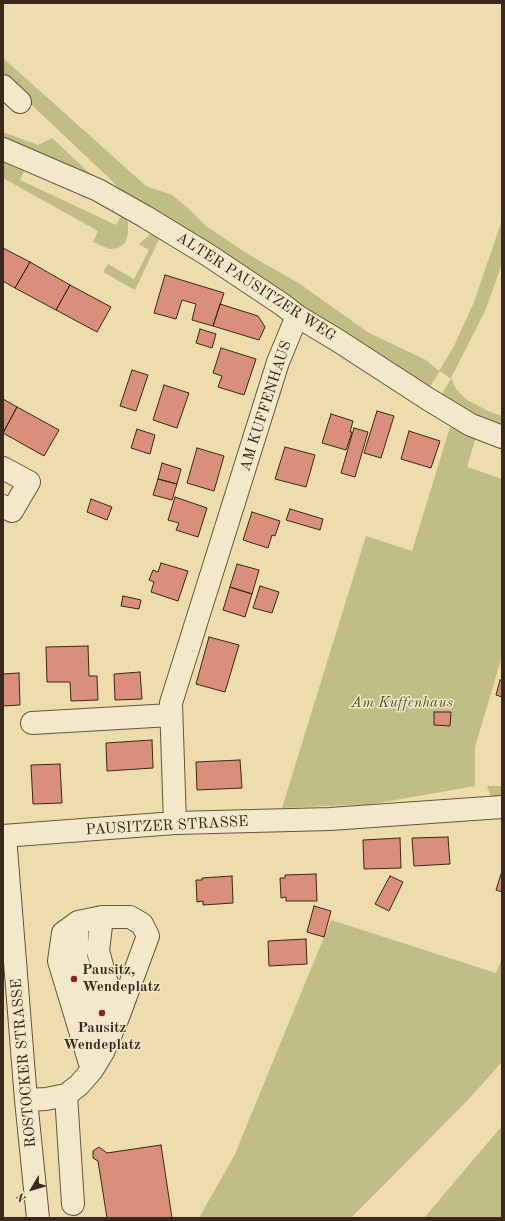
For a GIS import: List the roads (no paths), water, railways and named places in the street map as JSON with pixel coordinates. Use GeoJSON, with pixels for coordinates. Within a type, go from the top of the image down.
{"type":"FeatureCollection","features":[{"type":"Feature","properties":{"kind":"street"},"geometry":{"type":"LineString","coordinates":[[3,86],[20,102]]}},
{"type":"Feature","properties":{"kind":"street","name":"ALTER PAUSITZER WEG"},"geometry":{"type":"LineString","coordinates":[[3,149],[98,190],[144,216],[208,255],[297,316],[337,340],[428,400],[471,425],[502,438]]}},
{"type":"Feature","properties":{"kind":"street","name":"AM KUFFENHAUS"},"geometry":{"type":"LineString","coordinates":[[175,824],[171,702],[278,362],[297,316]]}},
{"type":"Feature","properties":{"kind":"street"},"geometry":{"type":"LineString","coordinates":[[3,468],[29,482],[8,509]]}},
{"type":"Feature","properties":{"kind":"street"},"geometry":{"type":"LineString","coordinates":[[32,723],[171,715]]}},
{"type":"Feature","properties":{"kind":"street","name":"PAUSITZER STRASSE"},"geometry":{"type":"LineString","coordinates":[[4,836],[175,824],[330,819],[502,807]]}},
{"type":"Feature","properties":{"kind":"street","name":"ROSTOCKER STRASSE"},"geometry":{"type":"LineString","coordinates":[[4,836],[11,1013],[26,1100],[38,1218]]}},
{"type":"Feature","properties":{"kind":"street"},"geometry":{"type":"LineString","coordinates":[[102,917],[98,951],[117,1020]]}},
{"type":"Feature","properties":{"kind":"street"},"geometry":{"type":"LineString","coordinates":[[26,1100],[46,1099],[66,1095],[79,1085],[98,1061],[117,1020],[148,936],[142,924],[130,917],[102,917],[78,922],[63,933],[59,961],[98,1061]]}},
{"type":"Feature","properties":{"kind":"street"},"geometry":{"type":"LineString","coordinates":[[66,1095],[73,1204]]}},
{"type":"Feature","properties":{"kind":"place","name":"Pausitz, Wendeplatz"},"geometry":{"type":"Point","coordinates":[74,979]}},
{"type":"Feature","properties":{"kind":"place","name":"Pausitz Wendeplatz"},"geometry":{"type":"Point","coordinates":[102,1013]}},
{"type":"Feature","properties":{"kind":"park label","name":"Am Kuffenhaus"},"geometry":{"type":"Point","coordinates":[402,703]}}]}
